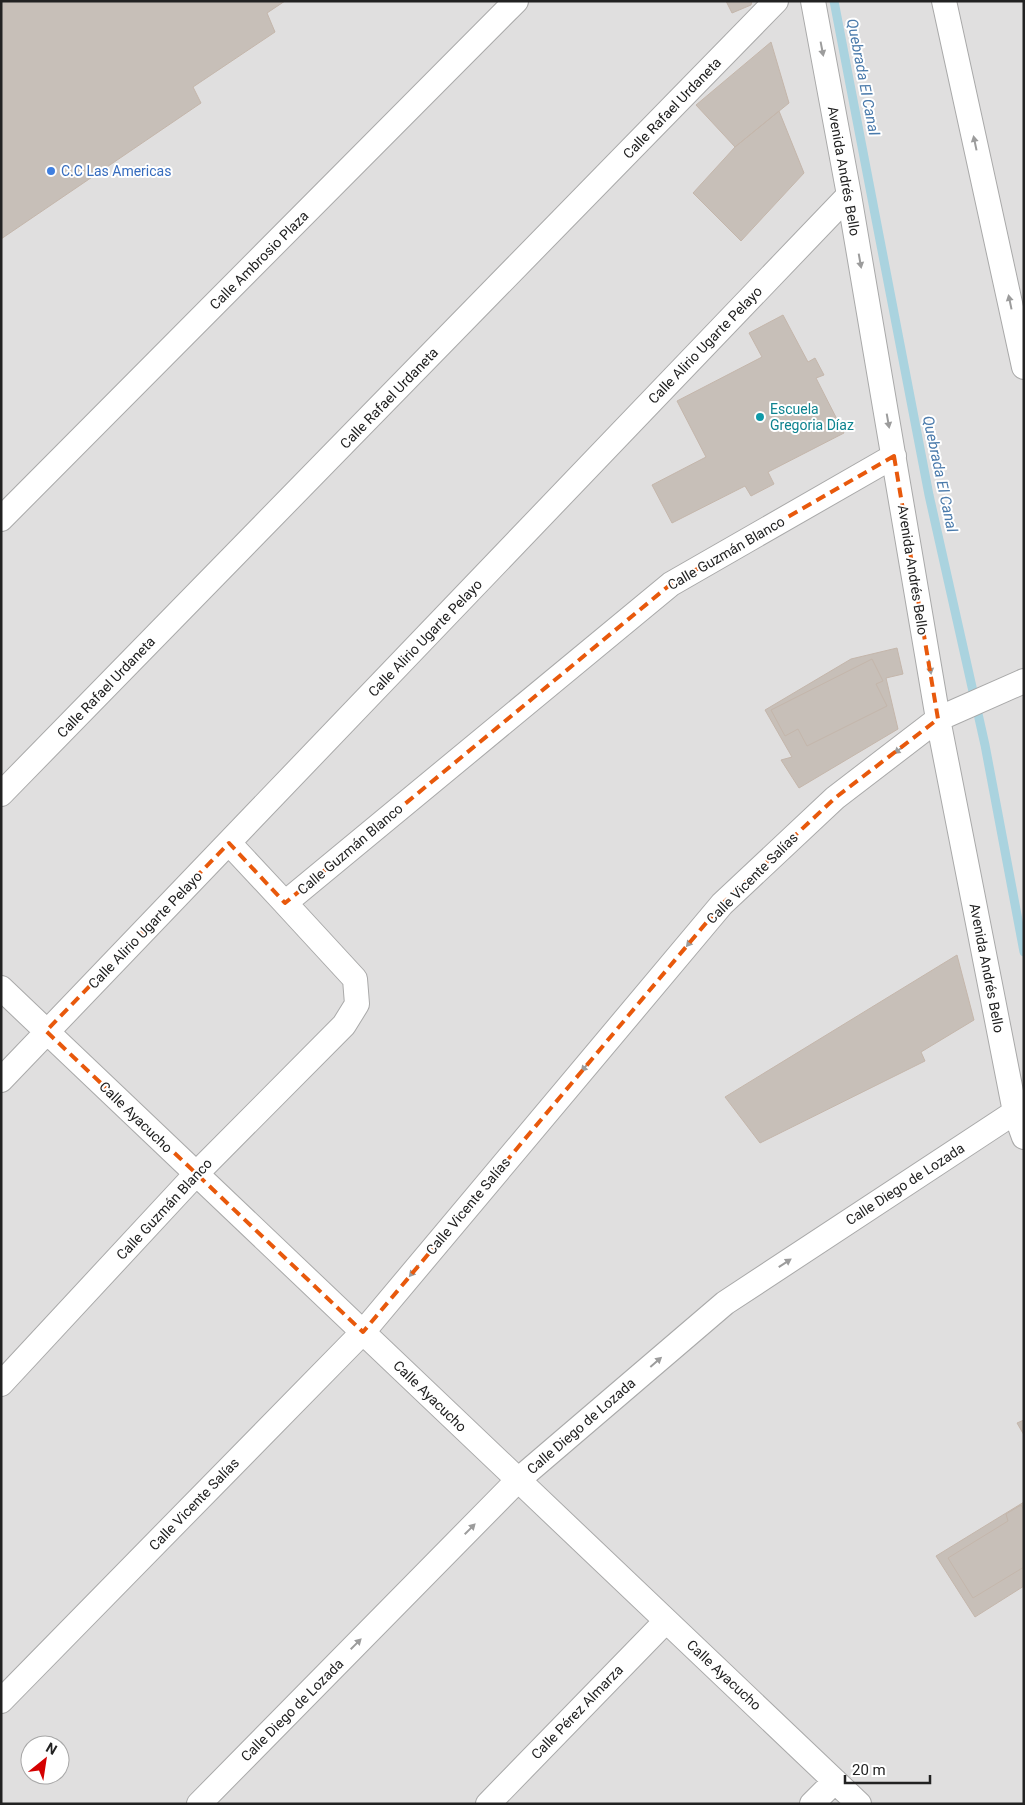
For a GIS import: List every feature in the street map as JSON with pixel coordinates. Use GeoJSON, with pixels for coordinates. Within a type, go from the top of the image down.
{"type":"FeatureCollection","features":[{"type":"Feature","properties":{"kind":"street","name":"Calle Ambrosio Plaza"},"geometry":{"type":"LineString","coordinates":[[1,520],[516,1]]}},
{"type":"Feature","properties":{"kind":"street","name":"Calle Rafael Urdaneta"},"geometry":{"type":"LineString","coordinates":[[1,794],[776,1]]}},
{"type":"Feature","properties":{"kind":"street","name":"Avenida Andrés Bello"},"geometry":{"type":"LineString","coordinates":[[812,1],[849,195],[938,719],[1024,1137]]}},
{"type":"Feature","properties":{"kind":"street"},"geometry":{"type":"LineString","coordinates":[[944,1],[1024,367]]}},
{"type":"Feature","properties":{"kind":"street","name":"Calle Alirio Ugarte Pelayo"},"geometry":{"type":"LineString","coordinates":[[1,1080],[849,195]]}},
{"type":"Feature","properties":{"kind":"street","name":"Calle Guzmán Blanco"},"geometry":{"type":"LineString","coordinates":[[1,1384],[196,1174],[344,1025],[357,1004],[356,979],[285,903],[671,584],[894,456]]}},
{"type":"Feature","properties":{"kind":"street","name":"Calle Vicente Salías"},"geometry":{"type":"LineString","coordinates":[[1,1701],[363,1332],[722,904],[835,798],[938,719],[1024,681]]}},
{"type":"Feature","properties":{"kind":"street"},"geometry":{"type":"LineString","coordinates":[[229,843],[285,903]]}},
{"type":"Feature","properties":{"kind":"street","name":"Calle Ayacucho"},"geometry":{"type":"LineString","coordinates":[[1,988],[859,1804]]}},
{"type":"Feature","properties":{"kind":"street","name":"Calle Diego de Lozada"},"geometry":{"type":"LineString","coordinates":[[199,1804],[518,1480],[725,1303],[1019,1111]]}},
{"type":"Feature","properties":{"kind":"street","name":"Calle Pérez Almarza"},"geometry":{"type":"LineString","coordinates":[[488,1804],[666,1621]]}},
{"type":"Feature","properties":{"kind":"street"},"geometry":{"type":"LineString","coordinates":[[812,1804],[835,1781]]}},
{"type":"Feature","properties":{"kind":"highlighted area"},"geometry":{"type":"Polygon","coordinates":[[[894,456],[938,719],[835,798],[722,904],[363,1332],[46,1031],[229,843],[285,903],[671,584],[894,456]]]}},
{"type":"Feature","properties":{"kind":"shaded area"},"geometry":{"type":"Polygon","coordinates":[[[1,1],[1024,1],[1024,1804],[1,1804],[1,1]]]}},
{"type":"Feature","properties":{"kind":"building","name":"C.C Las Americas"},"geometry":{"type":"Polygon","coordinates":[[[1,1],[285,1],[267,13],[275,32],[193,87],[201,103],[1,239],[1,1]]]}},
{"type":"Feature","properties":{"kind":"building"},"geometry":{"type":"Polygon","coordinates":[[[726,1],[752,1],[751,5],[732,13],[726,1]]]}},
{"type":"Feature","properties":{"kind":"building"},"geometry":{"type":"Polygon","coordinates":[[[771,42],[789,103],[735,147],[696,105],[771,42]]]}},
{"type":"Feature","properties":{"kind":"building"},"geometry":{"type":"Polygon","coordinates":[[[779,111],[804,173],[741,241],[693,193],[735,147],[779,111]]]}},
{"type":"Feature","properties":{"kind":"building","name":"Escuela Gregoria Díaz"},"geometry":{"type":"Polygon","coordinates":[[[783,315],[808,362],[815,358],[824,375],[816,378],[844,433],[768,472],[774,484],[751,496],[745,486],[672,523],[652,485],[706,457],[677,401],[762,357],[749,333],[783,315]]]}},
{"type":"Feature","properties":{"kind":"building"},"geometry":{"type":"Polygon","coordinates":[[[897,648],[903,674],[886,678],[898,729],[799,788],[781,760],[792,757],[765,710],[851,659],[897,648]]]}},
{"type":"Feature","properties":{"kind":"building"},"geometry":{"type":"Polygon","coordinates":[[[872,659],[883,681],[876,684],[887,706],[807,746],[798,729],[785,736],[771,710],[872,659]]]}},
{"type":"Feature","properties":{"kind":"building"},"geometry":{"type":"Polygon","coordinates":[[[957,955],[974,1020],[921,1052],[925,1061],[760,1143],[725,1097],[957,955]]]}},
{"type":"Feature","properties":{"kind":"building"},"geometry":{"type":"Polygon","coordinates":[[[1024,1420],[1024,1435],[1017,1423],[1024,1420]]]}},
{"type":"Feature","properties":{"kind":"building"},"geometry":{"type":"Polygon","coordinates":[[[1024,1502],[1024,1586],[975,1617],[936,1556],[1024,1502]]]}},
{"type":"Feature","properties":{"kind":"building"},"geometry":{"type":"Polygon","coordinates":[[[1021,1505],[1024,1510],[1024,1567],[973,1598],[948,1558],[1008,1521],[1006,1514],[1021,1505]]]}},
{"type":"Feature","properties":{"kind":"waterway","name":"Quebrada El Canal"},"geometry":{"type":"LineString","coordinates":[[834,1],[929,495],[985,745],[1024,952]]}},
{"type":"Feature","properties":{"kind":"place","name":"C.C Las Americas"},"geometry":{"type":"Point","coordinates":[51,171]}},
{"type":"Feature","properties":{"kind":"place","name":"Escuela Gregoria Díaz"},"geometry":{"type":"Point","coordinates":[760,417]}}]}
